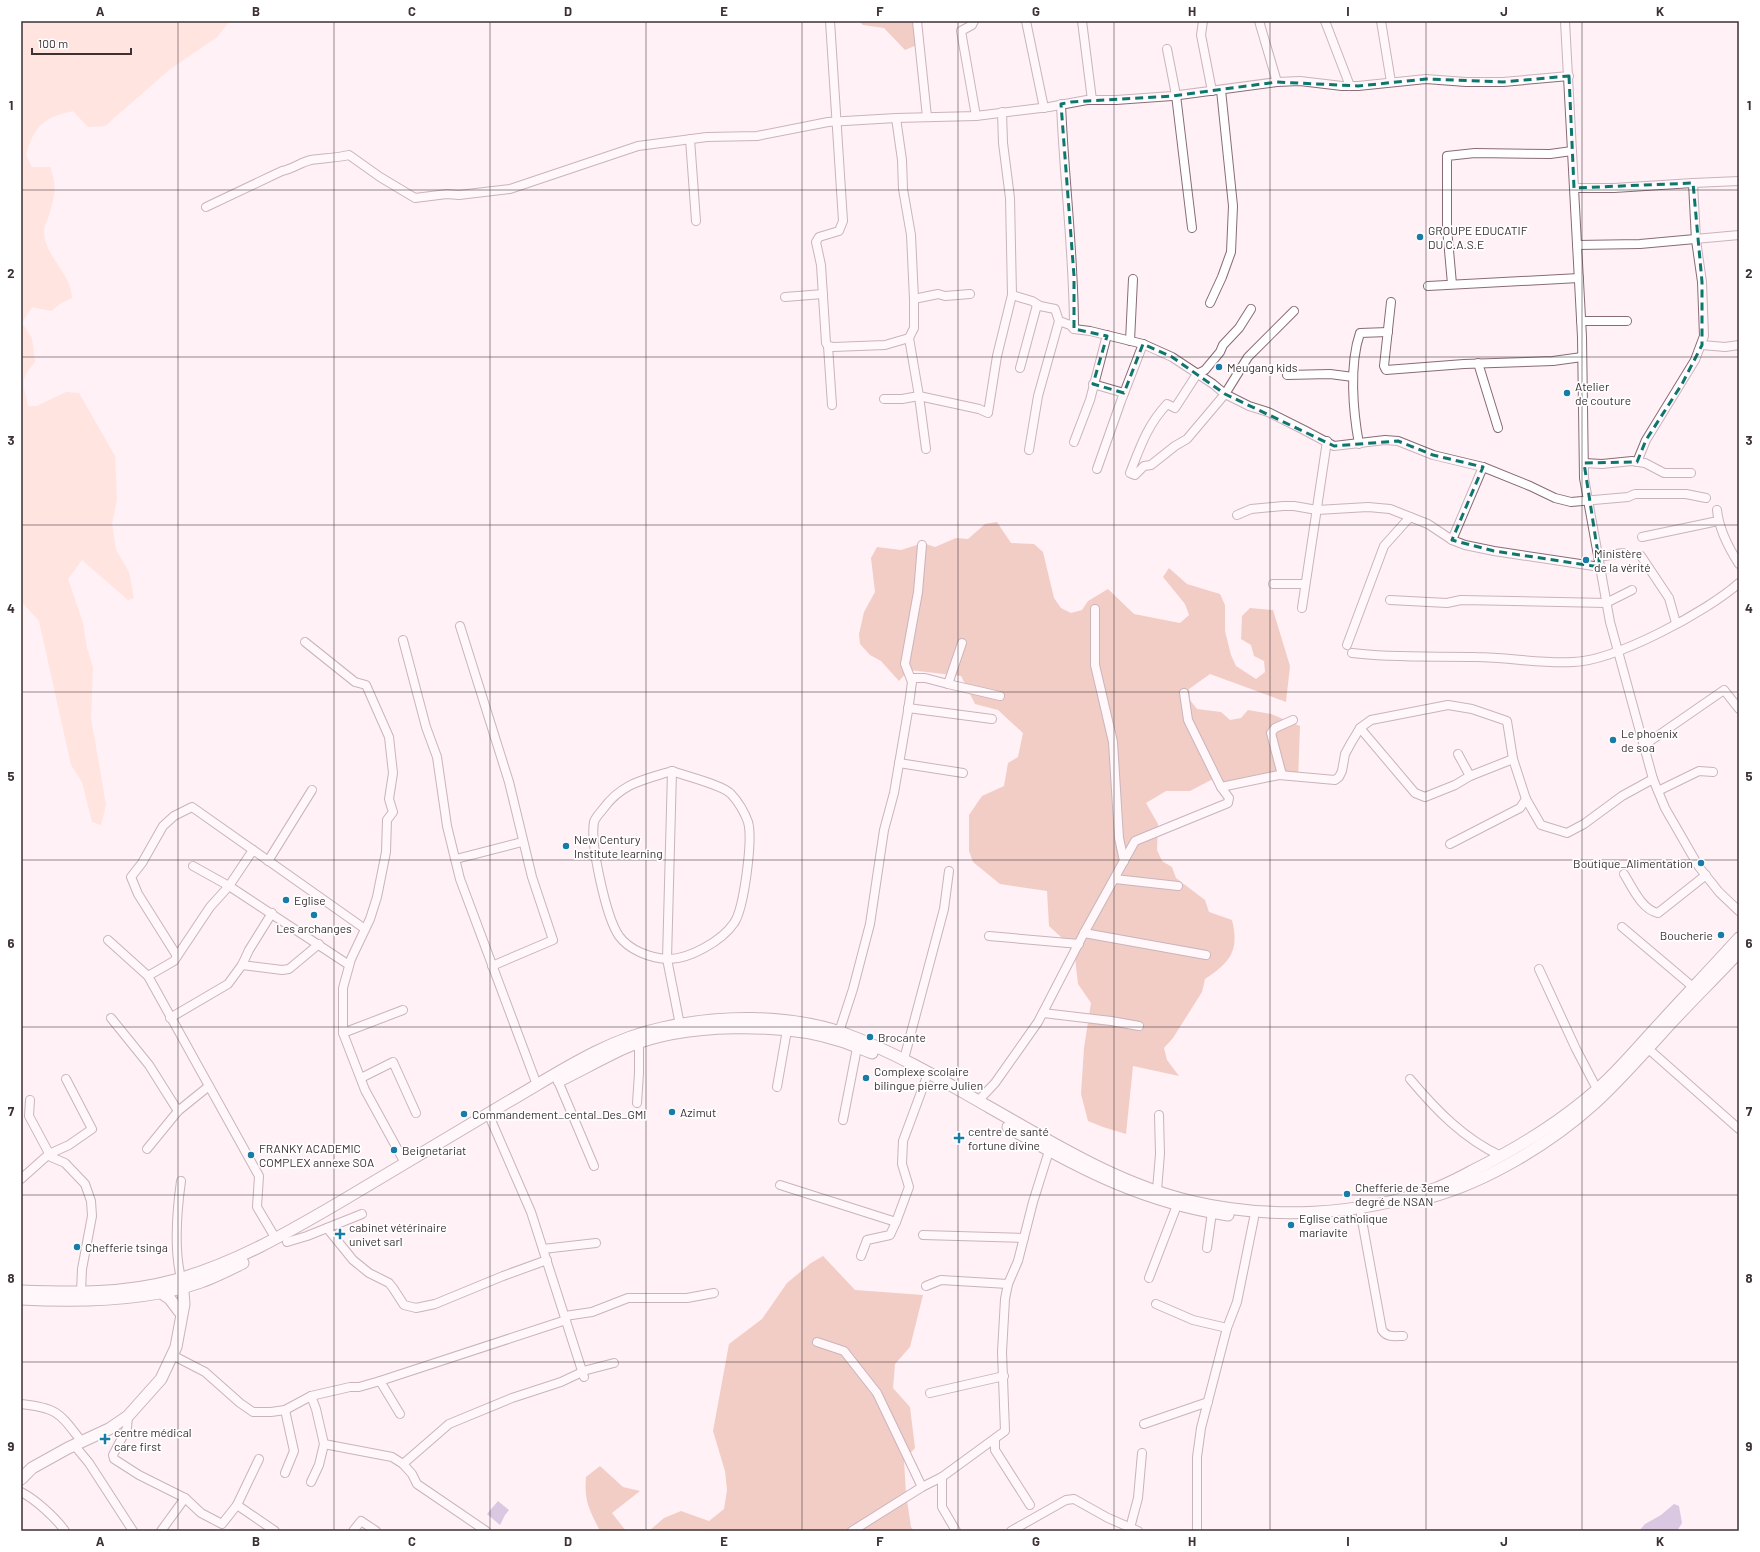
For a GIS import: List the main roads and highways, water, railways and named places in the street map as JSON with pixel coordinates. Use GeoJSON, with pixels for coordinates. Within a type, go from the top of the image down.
{"type":"FeatureCollection","features":[{"type":"Feature","properties":{"kind":"main road"},"geometry":{"type":"LineString","coordinates":[[181,1310],[200,1283],[282,1240],[558,1081],[628,1047],[682,1033],[725,1027],[787,1030],[840,1041],[902,1065],[1049,1151],[1105,1179],[1148,1196],[1178,1201],[1212,1212],[1254,1218],[1321,1219],[1361,1215],[1445,1193],[1500,1169],[1553,1136],[1594,1103],[1645,1046],[1693,987],[1739,938]]}},
{"type":"Feature","properties":{"kind":"main road"},"geometry":{"type":"LineString","coordinates":[[21,1299],[82,1300],[127,1297],[160,1292],[179,1281],[282,1240],[537,1085],[622,1040],[680,1024],[726,1018],[788,1021],[839,1032],[904,1059],[1055,1145],[1108,1172],[1156,1190],[1178,1201],[1191,1201],[1254,1211],[1297,1212],[1360,1208],[1411,1197],[1442,1186],[1501,1156],[1549,1128],[1597,1089],[1645,1046],[1739,952]]}},
{"type":"Feature","properties":{"kind":"main road"},"geometry":{"type":"LineString","coordinates":[[21,1478],[32,1468],[68,1448],[109,1429],[128,1416],[161,1379],[174,1356],[181,1310],[179,1281]]}},
{"type":"Feature","properties":{"kind":"main road"},"geometry":{"type":"LineString","coordinates":[[21,1291],[81,1292],[126,1289],[179,1281],[200,1283]]}},
{"type":"Feature","properties":{"kind":"main road"},"geometry":{"type":"LineString","coordinates":[[160,1292],[181,1310]]}},
{"type":"Feature","properties":{"kind":"place","name":"GROUPE EDUCATIF DU C.A.S.E"},"geometry":{"type":"Point","coordinates":[1420,237]}},
{"type":"Feature","properties":{"kind":"place","name":"Meugang kids"},"geometry":{"type":"Point","coordinates":[1219,367]}},
{"type":"Feature","properties":{"kind":"place","name":"Atelier de couture"},"geometry":{"type":"Point","coordinates":[1567,393]}},
{"type":"Feature","properties":{"kind":"place","name":"Ministère de la vérité"},"geometry":{"type":"Point","coordinates":[1586,560]}},
{"type":"Feature","properties":{"kind":"place","name":"Le phoenix de soa"},"geometry":{"type":"Point","coordinates":[1613,740]}},
{"type":"Feature","properties":{"kind":"place","name":"New Century Institute learning"},"geometry":{"type":"Point","coordinates":[566,846]}},
{"type":"Feature","properties":{"kind":"place","name":"Boutique_Alimentation"},"geometry":{"type":"Point","coordinates":[1701,863]}},
{"type":"Feature","properties":{"kind":"place","name":"Eglise"},"geometry":{"type":"Point","coordinates":[286,900]}},
{"type":"Feature","properties":{"kind":"place","name":"Les archanges"},"geometry":{"type":"Point","coordinates":[314,915]}},
{"type":"Feature","properties":{"kind":"place","name":"Boucherie"},"geometry":{"type":"Point","coordinates":[1721,935]}},
{"type":"Feature","properties":{"kind":"place","name":"Brocante"},"geometry":{"type":"Point","coordinates":[870,1037]}},
{"type":"Feature","properties":{"kind":"place","name":"Complexe scolaire bilingue pierre Julien"},"geometry":{"type":"Point","coordinates":[866,1078]}},
{"type":"Feature","properties":{"kind":"place","name":"Azimut"},"geometry":{"type":"Point","coordinates":[672,1112]}},
{"type":"Feature","properties":{"kind":"place","name":"Commandement_cental_Des_GMI"},"geometry":{"type":"Point","coordinates":[464,1114]}},
{"type":"Feature","properties":{"kind":"place","name":"centre de santé fortune divine"},"geometry":{"type":"Point","coordinates":[959,1138]}},
{"type":"Feature","properties":{"kind":"place","name":"Beignetariat"},"geometry":{"type":"Point","coordinates":[394,1150]}},
{"type":"Feature","properties":{"kind":"place","name":"FRANKY ACADEMIC COMPLEX annexe SOA"},"geometry":{"type":"Point","coordinates":[251,1155]}},
{"type":"Feature","properties":{"kind":"place","name":"Chefferie de 3eme degré de NSAN"},"geometry":{"type":"Point","coordinates":[1347,1194]}},
{"type":"Feature","properties":{"kind":"place","name":"Eglise catholique mariavite"},"geometry":{"type":"Point","coordinates":[1291,1225]}},
{"type":"Feature","properties":{"kind":"place","name":"cabinet vétérinaire univet sarl"},"geometry":{"type":"Point","coordinates":[340,1234]}},
{"type":"Feature","properties":{"kind":"place","name":"Chefferie tsinga"},"geometry":{"type":"Point","coordinates":[77,1247]}},
{"type":"Feature","properties":{"kind":"place","name":"centre médical care first"},"geometry":{"type":"Point","coordinates":[105,1439]}}]}
